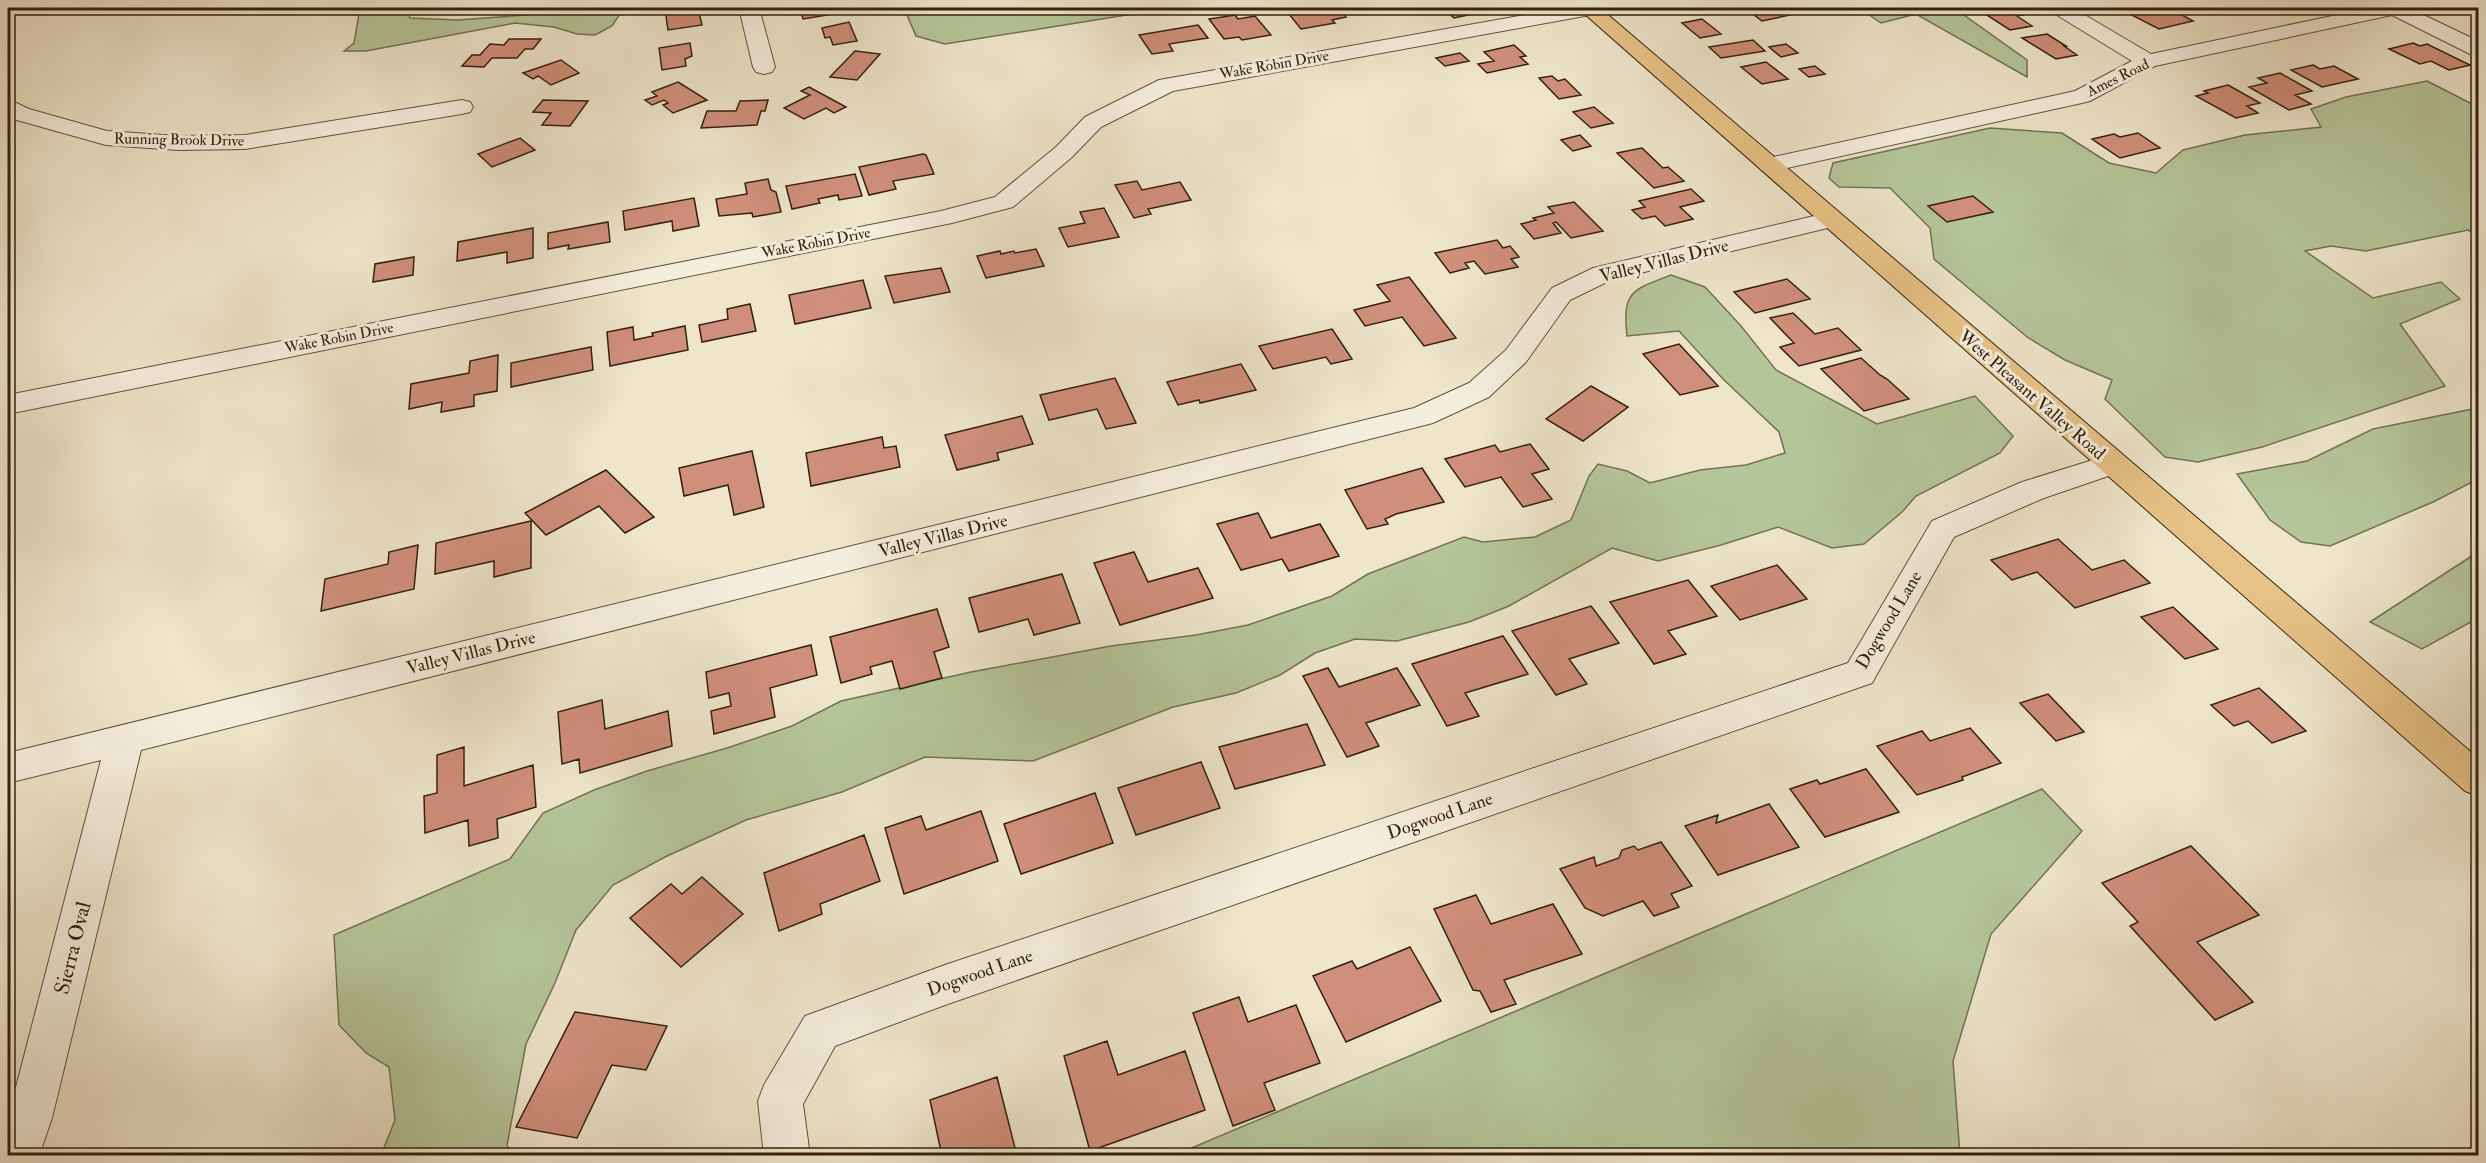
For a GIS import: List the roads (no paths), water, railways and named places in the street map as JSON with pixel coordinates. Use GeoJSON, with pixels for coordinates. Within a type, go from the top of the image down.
{"type":"FeatureCollection","features":[{"type":"Feature","properties":{"kind":"main road","name":"West Pleasant Valley Road"},"geometry":{"type":"LineString","coordinates":[[1589,8],[2478,780]]}},
{"type":"Feature","properties":{"kind":"street"},"geometry":{"type":"LineString","coordinates":[[748,8],[764,67]]}},
{"type":"Feature","properties":{"kind":"street","name":"Wake Robin Drive"},"geometry":{"type":"LineString","coordinates":[[8,405],[943,218],[1004,202],[1064,152],[1093,122],[1167,86],[1589,8]]}},
{"type":"Feature","properties":{"kind":"street"},"geometry":{"type":"LineString","coordinates":[[2059,8],[2148,61]]}},
{"type":"Feature","properties":{"kind":"street"},"geometry":{"type":"LineString","coordinates":[[2396,8],[2478,49]]}},
{"type":"Feature","properties":{"kind":"street","name":"Ames Road"},"geometry":{"type":"LineString","coordinates":[[1769,165],[2082,96],[2148,61],[2396,8]]}},
{"type":"Feature","properties":{"kind":"street","name":"Running Brook Drive"},"geometry":{"type":"LineString","coordinates":[[8,106],[21,114],[106,138],[178,143],[246,142],[462,107]]}},
{"type":"Feature","properties":{"kind":"street","name":"Valley Villas Drive"},"geometry":{"type":"LineString","coordinates":[[8,768],[1423,416],[1479,390],[1516,356],[1561,294],[1602,274],[1831,220]]}},
{"type":"Feature","properties":{"kind":"street","name":"Dogwood Lane"},"geometry":{"type":"LineString","coordinates":[[787,1155],[780,1101],[819,1031],[968,977],[1860,673],[1942,529],[2033,490],[2112,464]]}},
{"type":"Feature","properties":{"kind":"street","name":"Sierra Oval"},"geometry":{"type":"LineString","coordinates":[[16,1155],[30,1118],[125,739]]}}]}
